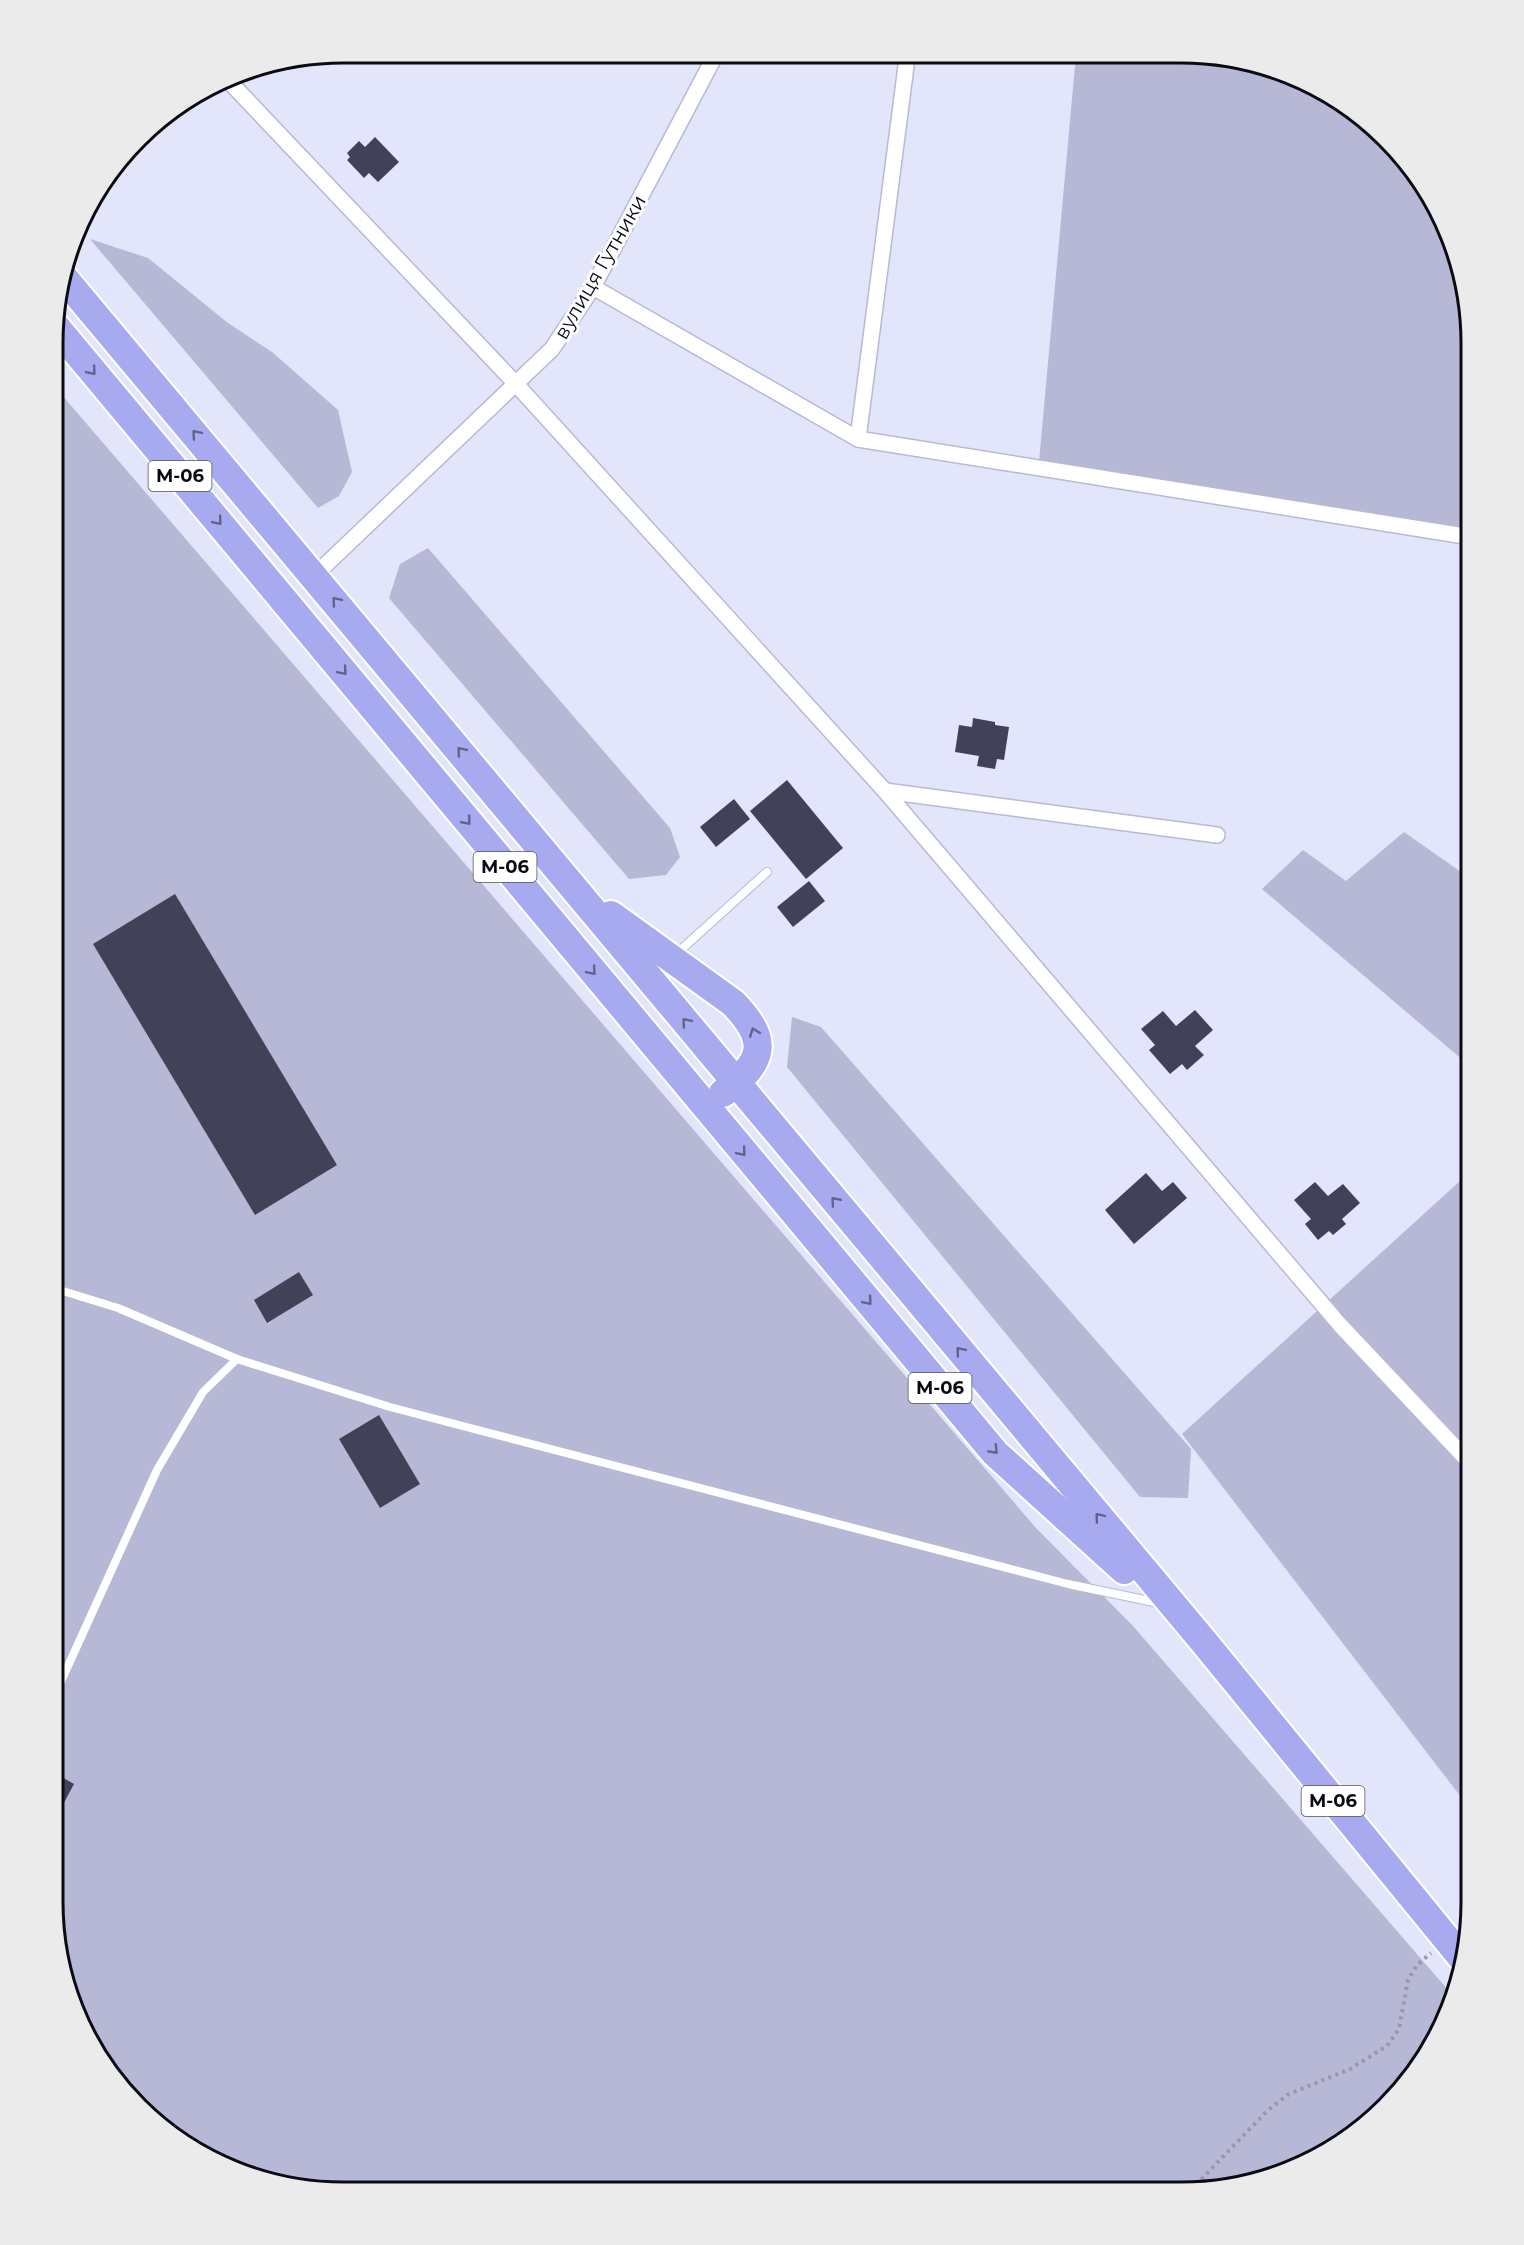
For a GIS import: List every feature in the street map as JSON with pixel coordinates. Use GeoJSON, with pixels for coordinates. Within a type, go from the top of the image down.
{"type":"FeatureCollection","features":[{"type":"Feature","properties":{"kind":"highway","name":"М-06"},"geometry":{"type":"LineString","coordinates":[[69,284],[1204,1642],[1455,1950]]}},
{"type":"Feature","properties":{"kind":"highway","name":"М-06"},"geometry":{"type":"LineString","coordinates":[[63,337],[995,1453],[1204,1642]]}},
{"type":"Feature","properties":{"kind":"highway"},"geometry":{"type":"LineString","coordinates":[[579,892],[733,1003],[748,1018],[756,1033],[759,1047],[753,1065],[736,1083],[705,1107]]}},
{"type":"Feature","properties":{"kind":"street","name":"вулиця Гутники"},"geometry":{"type":"LineString","coordinates":[[315,576],[552,349],[593,287],[711,63]]}},
{"type":"Feature","properties":{"kind":"street"},"geometry":{"type":"LineString","coordinates":[[858,439],[906,66]]}},
{"type":"Feature","properties":{"kind":"street"},"geometry":{"type":"LineString","coordinates":[[233,85],[516,384],[885,791],[1340,1325],[1461,1453]]}},
{"type":"Feature","properties":{"kind":"street"},"geometry":{"type":"LineString","coordinates":[[593,287],[858,439],[1461,535]]}},
{"type":"Feature","properties":{"kind":"street"},"geometry":{"type":"LineString","coordinates":[[885,791],[1217,835]]}},
{"type":"Feature","properties":{"kind":"lane"},"geometry":{"type":"LineString","coordinates":[[671,958],[767,872]]}},
{"type":"Feature","properties":{"kind":"lane"},"geometry":{"type":"LineString","coordinates":[[63,1291],[118,1308],[237,1359],[390,1407],[1068,1584],[1161,1603]]}},
{"type":"Feature","properties":{"kind":"lane"},"geometry":{"type":"LineString","coordinates":[[63,1677],[157,1470],[203,1392],[237,1359]]}},
{"type":"Feature","properties":{"kind":"path"},"geometry":{"type":"LineString","coordinates":[[1200,2181],[1268,2110],[1288,2094],[1350,2069],[1387,2046],[1399,2029],[1408,1980],[1412,1972],[1417,1965],[1455,1950]]}},
{"type":"Feature","properties":{"kind":"shaded area"},"geometry":{"type":"Polygon","coordinates":[[[1075,63],[1218,65],[1271,78],[1305,92],[1337,110],[1366,132],[1392,158],[1414,187],[1432,219],[1446,253],[1456,288],[1461,343],[1461,529],[1039,462],[1075,63]]]}},
{"type":"Feature","properties":{"kind":"shaded area"},"geometry":{"type":"Polygon","coordinates":[[[90,239],[148,258],[228,323],[272,352],[338,410],[352,472],[339,496],[318,508],[90,239]]]}},
{"type":"Feature","properties":{"kind":"shaded area"},"geometry":{"type":"Polygon","coordinates":[[[63,396],[1036,1528],[1133,1626],[1447,1989],[1424,2042],[1392,2087],[1366,2113],[1337,2135],[1288,2161],[1236,2177],[1181,2182],[343,2182],[306,2180],[253,2167],[203,2145],[158,2113],[132,2087],[100,2042],[84,2009],[68,1957],[63,1902],[63,396]]]}},
{"type":"Feature","properties":{"kind":"shaded area"},"geometry":{"type":"Polygon","coordinates":[[[428,548],[670,828],[680,857],[666,875],[629,879],[389,598],[400,564],[428,548]]]}},
{"type":"Feature","properties":{"kind":"shaded area"},"geometry":{"type":"Polygon","coordinates":[[[1404,832],[1461,872],[1461,1058],[1262,889],[1303,850],[1346,881],[1404,832]]]}},
{"type":"Feature","properties":{"kind":"shaded area"},"geometry":{"type":"Polygon","coordinates":[[[792,1017],[821,1027],[1191,1449],[1188,1498],[1140,1497],[787,1067],[792,1017]]]}},
{"type":"Feature","properties":{"kind":"shaded area"},"geometry":{"type":"Polygon","coordinates":[[[1461,1180],[1461,1797],[1182,1434],[1461,1180]]]}},
{"type":"Feature","properties":{"kind":"building"},"geometry":{"type":"Polygon","coordinates":[[[375,137],[399,162],[378,182],[369,173],[364,178],[347,160],[350,157],[347,153],[359,141],[365,147],[375,137]]]}},
{"type":"Feature","properties":{"kind":"building"},"geometry":{"type":"Polygon","coordinates":[[[973,718],[1009,727],[1004,760],[997,759],[995,769],[977,766],[979,756],[955,752],[959,725],[972,727],[973,718]]]}},
{"type":"Feature","properties":{"kind":"building"},"geometry":{"type":"Polygon","coordinates":[[[787,780],[843,848],[806,879],[750,811],[787,780]]]}},
{"type":"Feature","properties":{"kind":"building"},"geometry":{"type":"Polygon","coordinates":[[[734,799],[750,819],[716,847],[700,827],[734,799]]]}},
{"type":"Feature","properties":{"kind":"building"},"geometry":{"type":"Polygon","coordinates":[[[809,881],[825,901],[793,927],[777,907],[809,881]]]}},
{"type":"Feature","properties":{"kind":"building"},"geometry":{"type":"Polygon","coordinates":[[[175,894],[337,1165],[255,1215],[93,944],[175,894]]]}},
{"type":"Feature","properties":{"kind":"building"},"geometry":{"type":"Polygon","coordinates":[[[1195,1010],[1213,1030],[1195,1046],[1204,1055],[1187,1070],[1182,1064],[1170,1074],[1149,1050],[1155,1045],[1141,1029],[1163,1011],[1176,1026],[1195,1010]]]}},
{"type":"Feature","properties":{"kind":"building"},"geometry":{"type":"Polygon","coordinates":[[[1146,1173],[1162,1191],[1173,1182],[1187,1198],[1134,1244],[1105,1210],[1146,1173]]]}},
{"type":"Feature","properties":{"kind":"building"},"geometry":{"type":"Polygon","coordinates":[[[1315,1182],[1328,1196],[1343,1184],[1360,1203],[1342,1219],[1346,1224],[1333,1235],[1329,1231],[1318,1240],[1305,1224],[1311,1219],[1294,1200],[1315,1182]]]}},
{"type":"Feature","properties":{"kind":"building"},"geometry":{"type":"Polygon","coordinates":[[[299,1272],[313,1295],[267,1323],[254,1300],[299,1272]]]}},
{"type":"Feature","properties":{"kind":"building"},"geometry":{"type":"Polygon","coordinates":[[[379,1415],[420,1484],[380,1508],[339,1439],[379,1415]]]}},
{"type":"Feature","properties":{"kind":"building"},"geometry":{"type":"Polygon","coordinates":[[[63,1778],[74,1784],[63,1804],[63,1778]]]}}]}
